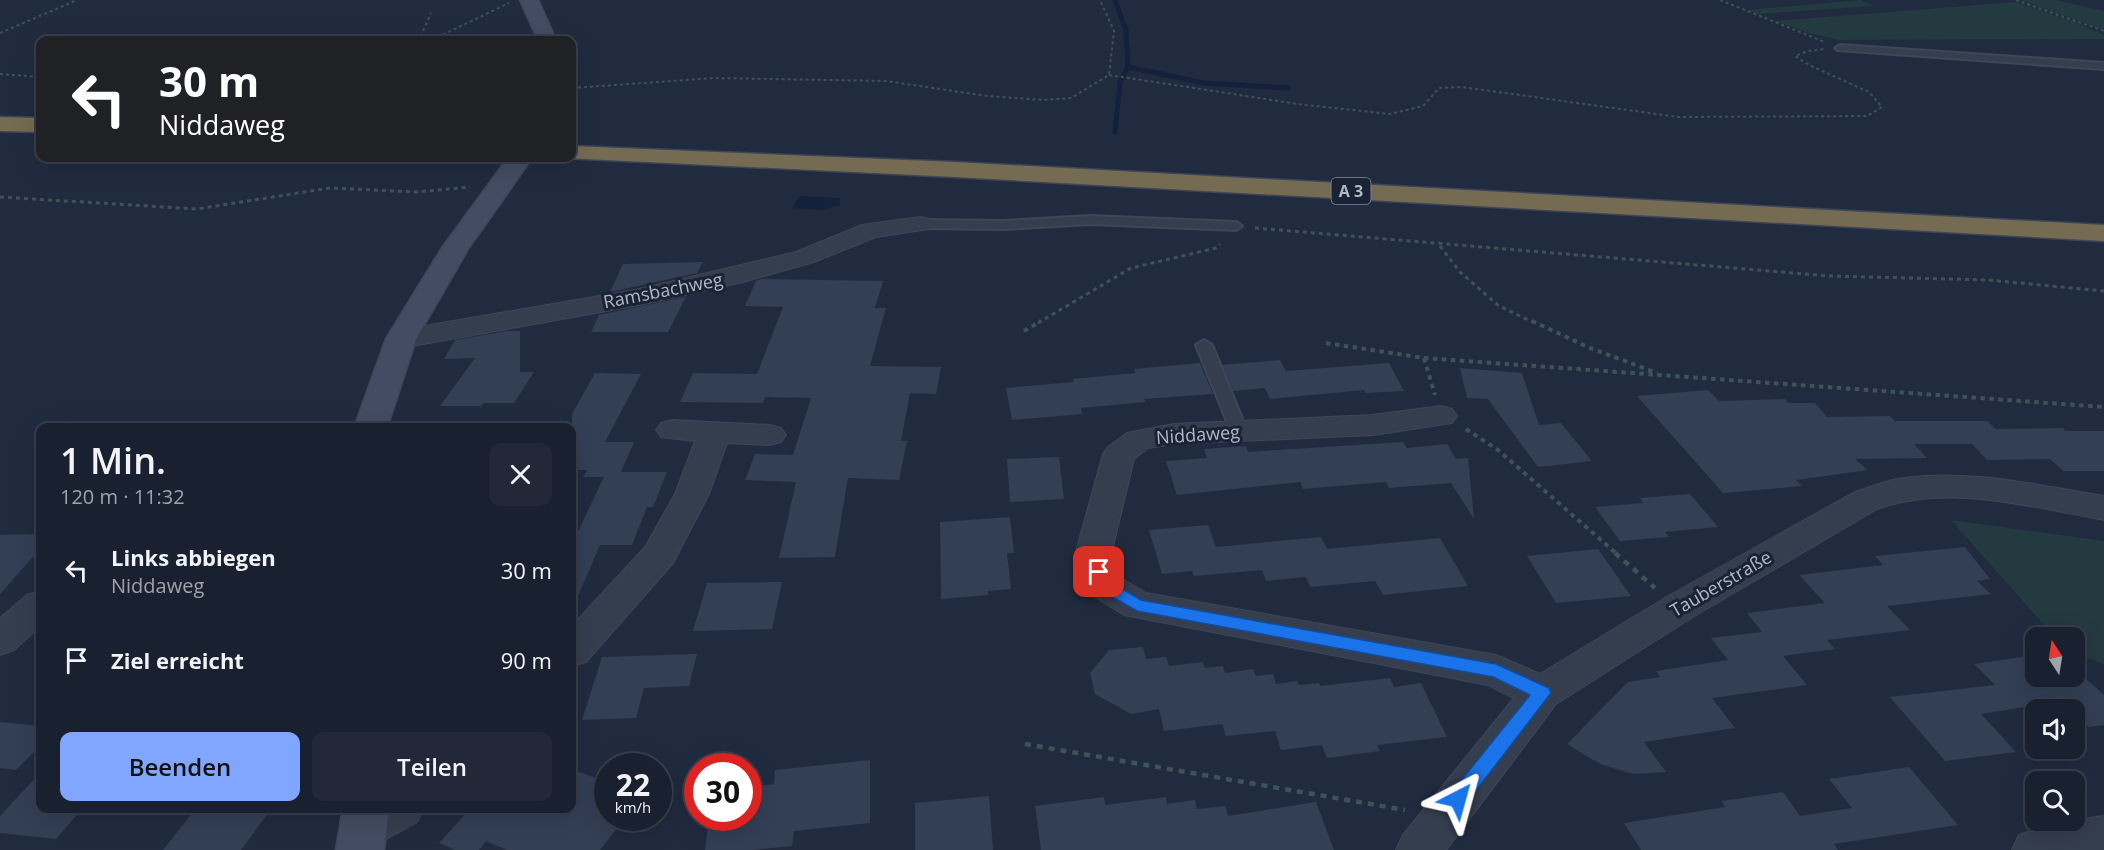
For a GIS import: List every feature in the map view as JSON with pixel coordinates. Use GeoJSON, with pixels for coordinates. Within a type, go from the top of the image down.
{"type":"FeatureCollection","features":[{"type":"Feature","properties":{"kind":"highway"},"geometry":{"type":"LineString","coordinates":[[0,124],[36,124]]}},
{"type":"Feature","properties":{"kind":"highway","name":"A 3"},"geometry":{"type":"LineString","coordinates":[[576,135],[599,144],[1260,186],[2104,233]]}},
{"type":"Feature","properties":{"kind":"highway"},"geometry":{"type":"LineString","coordinates":[[0,142],[36,143]]}},
{"type":"Feature","properties":{"kind":"highway","name":"A 3"},"geometry":{"type":"LineString","coordinates":[[576,152],[599,144],[1262,166],[1932,205],[2104,211]]}},
{"type":"Feature","properties":{"kind":"main road"},"geometry":{"type":"LineString","coordinates":[[521,1],[544,36]]}},
{"type":"Feature","properties":{"kind":"main road"},"geometry":{"type":"LineString","coordinates":[[372,423],[401,339],[455,248],[517,162]]}},
{"type":"Feature","properties":{"kind":"street","name":"Ramsbachweg"},"geometry":{"type":"LineString","coordinates":[[401,339],[640,297],[743,274],[805,257],[871,230],[920,224]]}},
{"type":"Feature","properties":{"kind":"street","name":"Niddaweg"},"geometry":{"type":"LineString","coordinates":[[1441,416],[1373,425],[1173,434],[1138,440],[1119,454],[1092,559],[1105,586],[1137,605],[1496,671],[1542,693]]}},
{"type":"Feature","properties":{"kind":"street"},"geometry":{"type":"LineString","coordinates":[[672,430],[714,434],[770,435]]}},
{"type":"Feature","properties":{"kind":"street"},"geometry":{"type":"LineString","coordinates":[[576,647],[660,554],[692,494],[714,434]]}},
{"type":"Feature","properties":{"kind":"street","name":"Tauberstraße"},"geometry":{"type":"LineString","coordinates":[[1435,838],[1542,693],[1678,608],[1865,501],[1898,490],[1941,486],[1992,490],[2104,508]]}},
{"type":"Feature","properties":{"kind":"street"},"geometry":{"type":"LineString","coordinates":[[0,640],[36,608]]}},
{"type":"Feature","properties":{"kind":"street"},"geometry":{"type":"LineString","coordinates":[[2035,850],[2049,844],[2104,836]]}},
{"type":"Feature","properties":{"kind":"lane"},"geometry":{"type":"LineString","coordinates":[[1840,48],[1876,48],[2104,66]]}},
{"type":"Feature","properties":{"kind":"lane"},"geometry":{"type":"LineString","coordinates":[[920,224],[1003,225],[1090,220],[1236,226]]}},
{"type":"Feature","properties":{"kind":"lane"},"geometry":{"type":"LineString","coordinates":[[1204,345],[1239,431]]}},
{"type":"Feature","properties":{"kind":"path"},"geometry":{"type":"LineString","coordinates":[[0,33],[77,0]]}},
{"type":"Feature","properties":{"kind":"path"},"geometry":{"type":"LineString","coordinates":[[1100,0],[1114,31],[1109,75]]}},
{"type":"Feature","properties":{"kind":"path"},"geometry":{"type":"LineString","coordinates":[[1720,0],[1840,48]]}},
{"type":"Feature","properties":{"kind":"path"},"geometry":{"type":"LineString","coordinates":[[2016,0],[2104,31]]}},
{"type":"Feature","properties":{"kind":"path"},"geometry":{"type":"LineString","coordinates":[[441,36],[521,1]]}},
{"type":"Feature","properties":{"kind":"path"},"geometry":{"type":"LineString","coordinates":[[421,36],[431,13]]}},
{"type":"Feature","properties":{"kind":"path"},"geometry":{"type":"LineString","coordinates":[[576,88],[714,78],[886,81],[987,96],[1044,100],[1071,98],[1109,75],[1298,104],[1390,114],[1423,106],[1439,88],[1462,87],[1678,117],[1867,116],[1882,107],[1869,92],[1811,66],[1795,56],[1808,51],[1840,48]]}},
{"type":"Feature","properties":{"kind":"path"},"geometry":{"type":"LineString","coordinates":[[0,75],[36,77]]}},
{"type":"Feature","properties":{"kind":"path"},"geometry":{"type":"LineString","coordinates":[[0,197],[197,208],[330,188],[416,192],[501,185]]}},
{"type":"Feature","properties":{"kind":"path"},"geometry":{"type":"LineString","coordinates":[[1024,331],[1131,268],[1216,248],[1236,226],[1439,246],[1828,276],[1988,280],[2104,291]]}},
{"type":"Feature","properties":{"kind":"path"},"geometry":{"type":"LineString","coordinates":[[1439,246],[1460,272],[1499,306],[1590,348],[1663,375]]}},
{"type":"Feature","properties":{"kind":"path"},"geometry":{"type":"LineString","coordinates":[[1326,343],[1424,358],[2104,407]]}},
{"type":"Feature","properties":{"kind":"path"},"geometry":{"type":"LineString","coordinates":[[1424,358],[1441,416]]}},
{"type":"Feature","properties":{"kind":"path"},"geometry":{"type":"LineString","coordinates":[[1481,436],[1678,608]]}},
{"type":"Feature","properties":{"kind":"path"},"geometry":{"type":"LineString","coordinates":[[1024,744],[1435,838]]}},
{"type":"Feature","properties":{"kind":"green space"},"geometry":{"type":"Polygon","coordinates":[[[1861,0],[1874,6],[1758,14],[1747,10],[1861,0]]]}},
{"type":"Feature","properties":{"kind":"green space"},"geometry":{"type":"Polygon","coordinates":[[[2021,0],[2056,0],[2104,11],[2104,30],[2021,0]]]}},
{"type":"Feature","properties":{"kind":"green space"},"geometry":{"type":"Polygon","coordinates":[[[2016,2],[2075,22],[2104,35],[2104,39],[1839,40],[1774,21],[2016,2]]]}},
{"type":"Feature","properties":{"kind":"green space"},"geometry":{"type":"Polygon","coordinates":[[[1951,520],[2104,541],[2104,664],[2085,657],[2085,627],[2046,627],[1951,520]]]}},
{"type":"Feature","properties":{"kind":"water"},"geometry":{"type":"Polygon","coordinates":[[[799,196],[840,198],[840,205],[822,210],[793,208],[799,196]]]}},
{"type":"Feature","properties":{"kind":"building"},"geometry":{"type":"Polygon","coordinates":[[[703,262],[697,273],[610,292],[623,264],[703,262]]]}},
{"type":"Feature","properties":{"kind":"building"},"geometry":{"type":"Polygon","coordinates":[[[761,279],[883,281],[875,308],[886,308],[870,366],[941,367],[936,394],[910,393],[901,441],[907,441],[899,480],[848,478],[835,557],[779,558],[796,482],[745,480],[755,454],[793,455],[811,398],[765,397],[763,403],[680,402],[693,373],[757,374],[783,307],[745,306],[756,281],[761,279]]]}},
{"type":"Feature","properties":{"kind":"building"},"geometry":{"type":"Polygon","coordinates":[[[686,297],[668,332],[591,332],[599,315],[686,297]]]}},
{"type":"Feature","properties":{"kind":"building"},"geometry":{"type":"Polygon","coordinates":[[[520,331],[520,372],[534,372],[514,403],[440,406],[475,358],[444,359],[455,340],[520,331]]]}},
{"type":"Feature","properties":{"kind":"building"},"geometry":{"type":"Polygon","coordinates":[[[1280,360],[1286,371],[1389,363],[1404,391],[1365,393],[1364,390],[1270,399],[1265,388],[1233,391],[1222,365],[1280,360]]]}},
{"type":"Feature","properties":{"kind":"building"},"geometry":{"type":"Polygon","coordinates":[[[1200,363],[1213,394],[1144,399],[1146,402],[1081,408],[1082,414],[1012,420],[1006,388],[1074,382],[1073,379],[1136,373],[1134,369],[1200,363]]]}},
{"type":"Feature","properties":{"kind":"building"},"geometry":{"type":"Polygon","coordinates":[[[1460,368],[1522,373],[1539,425],[1561,423],[1592,461],[1538,467],[1488,399],[1467,398],[1460,368]]]}},
{"type":"Feature","properties":{"kind":"building"},"geometry":{"type":"Polygon","coordinates":[[[595,373],[641,374],[605,442],[634,442],[621,472],[667,472],[653,507],[647,507],[632,545],[600,545],[576,601],[576,536],[604,477],[583,477],[587,470],[576,470],[576,423],[572,423],[572,414],[595,373]]]}},
{"type":"Feature","properties":{"kind":"building"},"geometry":{"type":"Polygon","coordinates":[[[1708,390],[1719,401],[1785,399],[1788,403],[1815,403],[1827,417],[1890,416],[1895,421],[1987,421],[1996,429],[2063,428],[2066,431],[2104,431],[2104,471],[2063,471],[2050,459],[1987,460],[1972,444],[1914,444],[1927,458],[1855,459],[1868,470],[1796,480],[1802,486],[1723,493],[1637,396],[1708,390]]]}},
{"type":"Feature","properties":{"kind":"building"},"geometry":{"type":"Polygon","coordinates":[[[1403,442],[1407,448],[1447,444],[1456,459],[1468,458],[1474,519],[1451,483],[1389,488],[1386,482],[1303,489],[1300,482],[1177,495],[1166,461],[1207,458],[1204,449],[1246,446],[1248,452],[1403,442]]]}},
{"type":"Feature","properties":{"kind":"building"},"geometry":{"type":"Polygon","coordinates":[[[1059,457],[1064,499],[1010,502],[1007,459],[1059,457]]]}},
{"type":"Feature","properties":{"kind":"building"},"geometry":{"type":"Polygon","coordinates":[[[1690,494],[1718,527],[1665,532],[1669,537],[1620,541],[1595,507],[1643,503],[1640,498],[1690,494]]]}},
{"type":"Feature","properties":{"kind":"building"},"geometry":{"type":"Polygon","coordinates":[[[1010,517],[1014,553],[1007,553],[1011,589],[988,591],[988,595],[941,599],[940,522],[1010,517]]]}},
{"type":"Feature","properties":{"kind":"building"},"geometry":{"type":"Polygon","coordinates":[[[1208,525],[1216,547],[1321,537],[1327,549],[1440,538],[1468,586],[1383,595],[1375,581],[1310,587],[1306,577],[1266,581],[1262,570],[1194,576],[1192,571],[1162,574],[1149,530],[1208,525]]]}},
{"type":"Feature","properties":{"kind":"building"},"geometry":{"type":"Polygon","coordinates":[[[36,534],[36,554],[0,594],[0,535],[36,534]]]}},
{"type":"Feature","properties":{"kind":"building"},"geometry":{"type":"Polygon","coordinates":[[[1965,547],[1990,579],[1977,581],[1991,594],[1887,606],[1910,630],[1827,640],[1835,649],[1783,656],[1807,685],[1712,698],[1735,728],[1644,742],[1666,772],[1633,774],[1600,764],[1567,744],[1628,682],[1660,677],[1656,671],[1728,660],[1711,638],[1762,632],[1747,613],[1825,603],[1799,575],[1883,565],[1875,556],[1965,547]]]}},
{"type":"Feature","properties":{"kind":"building"},"geometry":{"type":"Polygon","coordinates":[[[1598,549],[1631,596],[1556,603],[1527,556],[1598,549]]]}},
{"type":"Feature","properties":{"kind":"building"},"geometry":{"type":"Polygon","coordinates":[[[782,582],[772,629],[693,631],[707,583],[782,582]]]}},
{"type":"Feature","properties":{"kind":"building"},"geometry":{"type":"Polygon","coordinates":[[[1143,647],[1146,659],[1166,657],[1169,666],[1203,662],[1205,668],[1223,666],[1225,673],[1253,669],[1256,676],[1273,674],[1276,684],[1297,681],[1299,685],[1319,683],[1320,686],[1390,678],[1394,687],[1421,683],[1447,737],[1377,745],[1380,751],[1327,758],[1322,745],[1281,750],[1275,731],[1226,736],[1222,724],[1164,731],[1159,709],[1131,714],[1095,694],[1090,673],[1109,650],[1143,647]]]}},
{"type":"Feature","properties":{"kind":"building"},"geometry":{"type":"Polygon","coordinates":[[[697,654],[689,686],[644,688],[636,718],[582,720],[602,657],[697,654]]]}},
{"type":"Feature","properties":{"kind":"building"},"geometry":{"type":"Polygon","coordinates":[[[2025,657],[2025,687],[2085,687],[2085,678],[2104,695],[2104,725],[2088,727],[2085,724],[2085,699],[2025,699],[2025,707],[1981,714],[2016,752],[1945,761],[1890,697],[1995,685],[1974,664],[2025,657]]]}},
{"type":"Feature","properties":{"kind":"building"},"geometry":{"type":"Polygon","coordinates":[[[0,722],[36,726],[36,750],[16,770],[0,768],[0,722]]]}},
{"type":"Feature","properties":{"kind":"building"},"geometry":{"type":"Polygon","coordinates":[[[870,760],[870,823],[794,831],[792,846],[752,850],[705,850],[707,831],[762,831],[762,785],[774,784],[775,770],[870,760]]]}},
{"type":"Feature","properties":{"kind":"building"},"geometry":{"type":"Polygon","coordinates":[[[1909,767],[1958,825],[1834,844],[1838,850],[1641,850],[1624,823],[1725,807],[1722,801],[1783,792],[1800,816],[1852,808],[1829,779],[1909,767]]]}},
{"type":"Feature","properties":{"kind":"building"},"geometry":{"type":"Polygon","coordinates":[[[576,771],[594,778],[594,831],[615,831],[600,850],[507,850],[486,841],[479,850],[455,850],[439,843],[466,813],[576,813],[576,771]]]}},
{"type":"Feature","properties":{"kind":"building"},"geometry":{"type":"Polygon","coordinates":[[[36,777],[36,813],[79,813],[56,839],[0,833],[0,816],[36,777]]]}},
{"type":"Feature","properties":{"kind":"building"},"geometry":{"type":"Polygon","coordinates":[[[989,796],[993,850],[915,850],[915,803],[989,796]]]}},
{"type":"Feature","properties":{"kind":"building"},"geometry":{"type":"Polygon","coordinates":[[[1104,797],[1105,805],[1166,797],[1167,804],[1195,800],[1197,809],[1225,806],[1228,816],[1316,802],[1334,850],[1041,850],[1035,806],[1104,797]]]}},
{"type":"Feature","properties":{"kind":"building"},"geometry":{"type":"Polygon","coordinates":[[[192,813],[268,813],[241,850],[163,850],[192,813]]]}},
{"type":"Feature","properties":{"kind":"waterway"},"geometry":{"type":"LineString","coordinates":[[1115,0],[1126,30],[1128,67]]}},
{"type":"Feature","properties":{"kind":"waterway"},"geometry":{"type":"LineString","coordinates":[[1115,132],[1120,82],[1128,67]]}},
{"type":"Feature","properties":{"kind":"waterway"},"geometry":{"type":"LineString","coordinates":[[1128,67],[1204,83],[1289,88]]}},
{"type":"Feature","properties":{"kind":"route"},"geometry":{"type":"LineString","coordinates":[[1099,572],[1105,586],[1137,605],[1496,671],[1542,693],[1458,799]]}}]}
